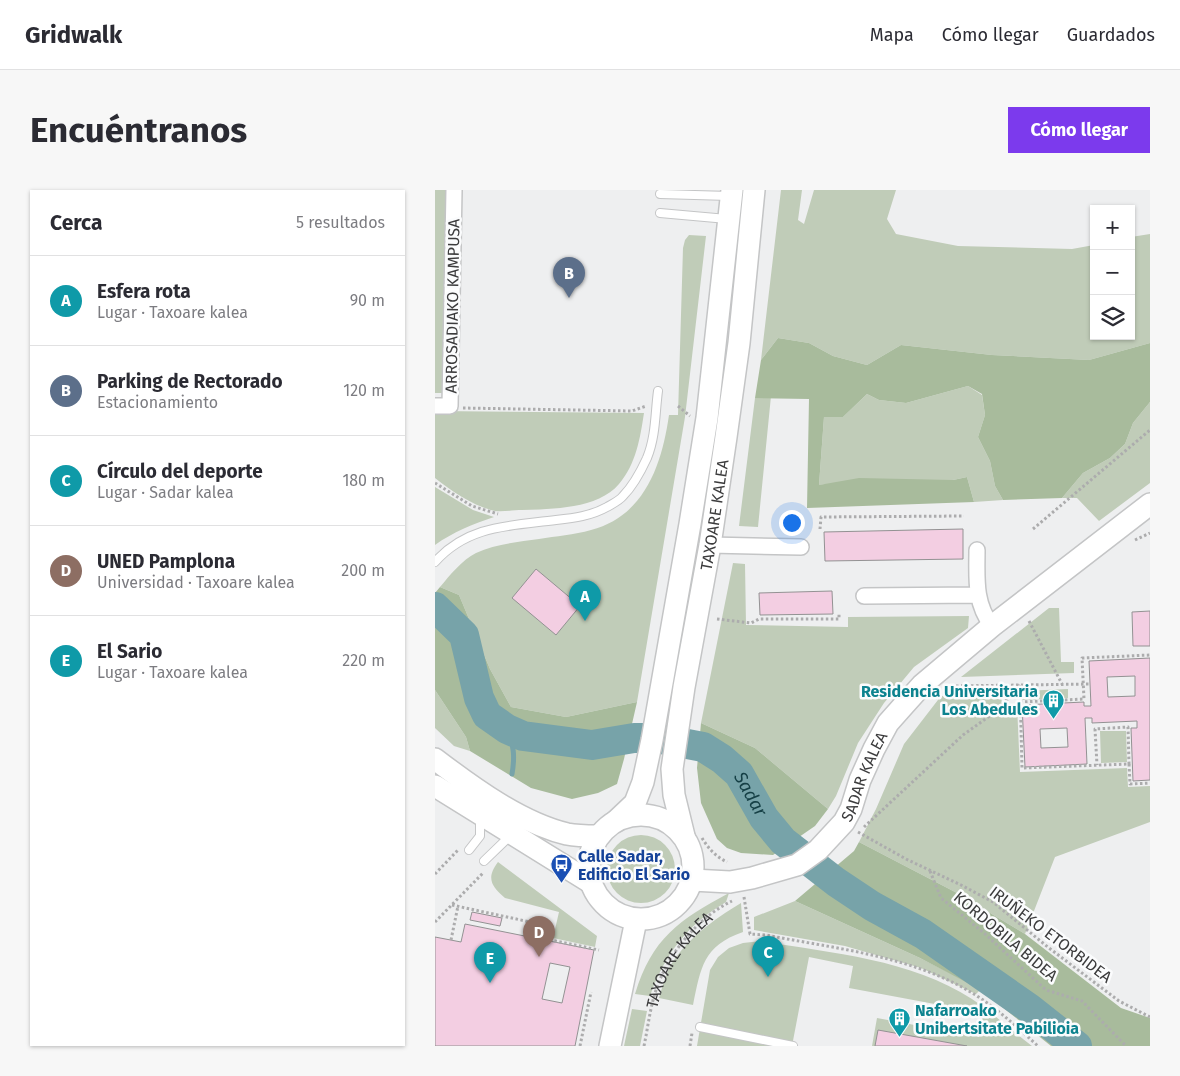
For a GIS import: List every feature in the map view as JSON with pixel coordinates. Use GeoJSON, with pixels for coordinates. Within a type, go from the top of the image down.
{"type":"FeatureCollection","features":[{"type":"Feature","properties":{"kind":"street","name":"ARROSADIAKO KAMPUSA"},"geometry":{"type":"LineString","coordinates":[[443,406],[454,190]]}},
{"type":"Feature","properties":{"kind":"street","name":"TAXOARE KALEA"},"geometry":{"type":"LineString","coordinates":[[683,836],[674,795],[672,768],[680,709],[709,545],[737,353],[754,190]]}},
{"type":"Feature","properties":{"kind":"street","name":"TAXOARE KALEA"},"geometry":{"type":"LineString","coordinates":[[616,821],[635,803],[648,764],[707,418],[732,193]]}},
{"type":"Feature","properties":{"kind":"street","name":"SADAR KALEA"},"geometry":{"type":"LineString","coordinates":[[692,880],[730,882],[742,880],[797,865],[818,850],[844,822],[851,809],[860,780],[888,723],[922,685],[992,626],[1150,504]]}},
{"type":"Feature","properties":{"kind":"street"},"geometry":{"type":"LineString","coordinates":[[709,545],[801,547]]}},
{"type":"Feature","properties":{"kind":"street"},"geometry":{"type":"LineString","coordinates":[[977,550],[977,595],[984,616],[992,626]]}},
{"type":"Feature","properties":{"kind":"street"},"geometry":{"type":"LineString","coordinates":[[864,596],[977,595]]}},
{"type":"Feature","properties":{"kind":"street"},"geometry":{"type":"LineString","coordinates":[[435,760],[492,799],[534,822],[567,834],[598,836]]}},
{"type":"Feature","properties":{"kind":"street"},"geometry":{"type":"LineString","coordinates":[[435,786],[480,816],[590,882]]}},
{"type":"Feature","properties":{"kind":"street"},"geometry":{"type":"LineString","coordinates":[[645,815],[660,818],[673,826],[683,836],[691,850],[694,864],[692,880],[687,894],[677,906],[665,914],[651,919],[636,920],[621,916],[607,908],[597,896],[590,882],[588,864],[592,847],[598,836],[616,821],[630,816],[645,815]]}},
{"type":"Feature","properties":{"kind":"street"},"geometry":{"type":"LineString","coordinates":[[610,1046],[636,920]]}},
{"type":"Feature","properties":{"kind":"lane"},"geometry":{"type":"LineString","coordinates":[[660,194],[732,193]]}},
{"type":"Feature","properties":{"kind":"lane"},"geometry":{"type":"LineString","coordinates":[[660,213],[729,219]]}},
{"type":"Feature","properties":{"kind":"lane"},"geometry":{"type":"LineString","coordinates":[[435,562],[454,544],[494,528],[580,518],[600,511],[622,498],[635,481],[647,457],[654,432],[658,391]]}},
{"type":"Feature","properties":{"kind":"lane"},"geometry":{"type":"LineString","coordinates":[[467,847],[480,836],[480,816]]}},
{"type":"Feature","properties":{"kind":"lane"},"geometry":{"type":"LineString","coordinates":[[487,863],[511,834]]}},
{"type":"Feature","properties":{"kind":"lane"},"geometry":{"type":"LineString","coordinates":[[700,1027],[793,1046]]}},
{"type":"Feature","properties":{"kind":"path"},"geometry":{"type":"LineString","coordinates":[[443,406],[469,410],[632,412],[646,406],[646,411]]}},
{"type":"Feature","properties":{"kind":"path"},"geometry":{"type":"LineString","coordinates":[[678,406],[690,417]]}},
{"type":"Feature","properties":{"kind":"path"},"geometry":{"type":"LineString","coordinates":[[1033,530],[1150,430]]}},
{"type":"Feature","properties":{"kind":"path"},"geometry":{"type":"LineString","coordinates":[[435,482],[472,506],[496,514],[505,514]]}},
{"type":"Feature","properties":{"kind":"path"},"geometry":{"type":"LineString","coordinates":[[820,529],[821,517],[964,516]]}},
{"type":"Feature","properties":{"kind":"path"},"geometry":{"type":"LineString","coordinates":[[1131,541],[1142,538],[1150,533]]}},
{"type":"Feature","properties":{"kind":"path"},"geometry":{"type":"LineString","coordinates":[[717,619],[751,623],[759,619],[839,619],[839,614]]}},
{"type":"Feature","properties":{"kind":"path"},"geometry":{"type":"LineString","coordinates":[[1026,616],[1062,684]]}},
{"type":"Feature","properties":{"kind":"path"},"geometry":{"type":"LineString","coordinates":[[1021,626],[1028,620]]}},
{"type":"Feature","properties":{"kind":"path"},"geometry":{"type":"LineString","coordinates":[[1020,702],[1084,699],[1082,658],[1150,655]]}},
{"type":"Feature","properties":{"kind":"path"},"geometry":{"type":"LineString","coordinates":[[950,682],[944,686],[1090,684]]}},
{"type":"Feature","properties":{"kind":"path"},"geometry":{"type":"LineString","coordinates":[[1020,685],[1021,768],[1129,764]]}},
{"type":"Feature","properties":{"kind":"path"},"geometry":{"type":"LineString","coordinates":[[857,831],[865,826],[963,735],[998,710],[1020,685]]}},
{"type":"Feature","properties":{"kind":"path"},"geometry":{"type":"LineString","coordinates":[[1097,766],[1095,730],[1128,727],[1130,784],[1150,783]]}},
{"type":"Feature","properties":{"kind":"path","name":"SADAR KALEA"},"geometry":{"type":"LineString","coordinates":[[857,831],[862,823]]}},
{"type":"Feature","properties":{"kind":"path","name":"IRUÑEKO ETORBIDEA"},"geometry":{"type":"LineString","coordinates":[[857,831],[993,902],[1049,948],[1119,1001],[1150,1017]]}},
{"type":"Feature","properties":{"kind":"path"},"geometry":{"type":"LineString","coordinates":[[435,874],[467,847]]}},
{"type":"Feature","properties":{"kind":"path"},"geometry":{"type":"LineString","coordinates":[[435,922],[452,905],[487,863]]}},
{"type":"Feature","properties":{"kind":"path","name":"KORDOBILA BIDEA"},"geometry":{"type":"LineString","coordinates":[[929,870],[941,898],[985,934],[1046,990],[1083,1001],[1126,1046]]}},
{"type":"Feature","properties":{"kind":"path","name":"TAXOARE KALEA"},"geometry":{"type":"LineString","coordinates":[[644,1046],[652,1003],[657,987],[669,963],[692,931],[724,905],[744,896],[750,934],[766,935],[868,954],[920,969],[976,995],[1001,1012],[1038,1046]]}},
{"type":"Feature","properties":{"kind":"path"},"geometry":{"type":"LineString","coordinates":[[452,905],[553,926],[551,940],[599,950]]}},
{"type":"Feature","properties":{"kind":"path"},"geometry":{"type":"LineString","coordinates":[[451,940],[458,906]]}},
{"type":"Feature","properties":{"kind":"path"},"geometry":{"type":"LineString","coordinates":[[544,940],[547,925]]}},
{"type":"Feature","properties":{"kind":"path"},"geometry":{"type":"LineString","coordinates":[[580,1046],[591,992]]}},
{"type":"Feature","properties":{"kind":"green space"},"geometry":{"type":"Polygon","coordinates":[[[435,190],[446,190],[442,393],[435,393],[435,190]]]}},
{"type":"Feature","properties":{"kind":"green space"},"geometry":{"type":"Polygon","coordinates":[[[781,190],[802,190],[798,220],[804,224],[814,190],[896,190],[887,219],[896,234],[958,246],[1072,249],[1090,246],[1090,340],[1135,340],[1135,236],[1150,234],[1150,343],[1089,360],[992,355],[901,345],[867,365],[833,356],[809,343],[778,338],[761,360],[781,190]]]}},
{"type":"Feature","properties":{"kind":"green space"},"geometry":{"type":"Polygon","coordinates":[[[689,235],[706,236],[685,417],[637,702],[566,717],[511,707],[490,669],[459,595],[440,587],[471,556],[491,547],[572,534],[610,523],[625,513],[648,486],[661,452],[669,415],[678,415],[683,248],[685,240],[689,235]]]}},
{"type":"Feature","properties":{"kind":"green space"},"geometry":{"type":"Polygon","coordinates":[[[778,338],[809,343],[833,356],[867,365],[901,345],[992,355],[1089,360],[1150,343],[1150,402],[1133,423],[1125,444],[1110,458],[1083,473],[1062,498],[1003,500],[995,486],[990,461],[978,437],[985,415],[982,394],[968,386],[906,403],[879,400],[867,394],[843,417],[824,417],[819,485],[859,478],[953,480],[967,477],[974,502],[807,508],[809,399],[755,398],[761,360],[778,338]]]}},
{"type":"Feature","properties":{"kind":"green space"},"geometry":{"type":"Polygon","coordinates":[[[968,386],[982,395],[985,415],[978,437],[990,461],[995,486],[1003,500],[974,502],[967,477],[953,480],[819,485],[824,417],[843,417],[867,394],[879,400],[906,403],[968,386]]]}},
{"type":"Feature","properties":{"kind":"green space"},"geometry":{"type":"Polygon","coordinates":[[[771,396],[758,527],[739,526],[755,398],[771,396]]]}},
{"type":"Feature","properties":{"kind":"green space"},"geometry":{"type":"Polygon","coordinates":[[[1150,402],[1150,483],[1099,521],[1077,498],[1062,498],[1083,473],[1110,458],[1125,444],[1133,423],[1150,402]]]}},
{"type":"Feature","properties":{"kind":"green space"},"geometry":{"type":"Polygon","coordinates":[[[435,411],[644,413],[639,442],[630,468],[619,484],[610,492],[587,503],[574,506],[495,511],[471,502],[435,478],[435,411]]]}},
{"type":"Feature","properties":{"kind":"green space"},"geometry":{"type":"Polygon","coordinates":[[[435,487],[473,510],[494,517],[463,529],[435,545],[435,487]]]}},
{"type":"Feature","properties":{"kind":"green space"},"geometry":{"type":"Polygon","coordinates":[[[733,563],[745,564],[746,625],[848,627],[848,617],[969,616],[968,628],[914,667],[884,703],[858,743],[836,796],[828,809],[755,748],[701,723],[733,563]]]}},
{"type":"Feature","properties":{"kind":"green space"},"geometry":{"type":"Polygon","coordinates":[[[440,587],[459,595],[490,669],[511,707],[566,717],[637,702],[617,784],[598,793],[572,799],[531,788],[470,751],[466,737],[435,690],[435,593],[440,587]]]}},
{"type":"Feature","properties":{"kind":"green space"},"geometry":{"type":"Polygon","coordinates":[[[1049,608],[1059,608],[1061,662],[1074,662],[1074,673],[961,677],[1049,608]]]}},
{"type":"Feature","properties":{"kind":"green space"},"geometry":{"type":"Polygon","coordinates":[[[1068,689],[1068,698],[1022,700],[1022,691],[1068,689]]]}},
{"type":"Feature","properties":{"kind":"green space"},"geometry":{"type":"Polygon","coordinates":[[[435,690],[466,737],[470,751],[454,746],[435,728],[435,690]]]}},
{"type":"Feature","properties":{"kind":"green space"},"geometry":{"type":"Polygon","coordinates":[[[1001,694],[1002,705],[1017,705],[1020,772],[1127,768],[1128,787],[1150,786],[1150,822],[1055,857],[1025,934],[957,893],[859,842],[876,809],[904,744],[941,696],[1001,694]]]}},
{"type":"Feature","properties":{"kind":"green space"},"geometry":{"type":"Polygon","coordinates":[[[701,723],[755,748],[828,809],[815,826],[773,855],[741,853],[727,848],[717,839],[701,803],[697,768],[701,723]]]}},
{"type":"Feature","properties":{"kind":"green space"},"geometry":{"type":"Polygon","coordinates":[[[1100,731],[1126,731],[1127,762],[1101,763],[1100,731]]]}},
{"type":"Feature","properties":{"kind":"green space"},"geometry":{"type":"Polygon","coordinates":[[[634,835],[648,835],[660,840],[670,850],[675,862],[675,876],[670,888],[660,898],[648,903],[634,903],[622,898],[612,888],[607,876],[607,862],[612,850],[622,840],[634,835]]]}},
{"type":"Feature","properties":{"kind":"green space"},"geometry":{"type":"Polygon","coordinates":[[[859,842],[957,893],[1025,934],[1121,1008],[1150,1018],[1150,1046],[1051,1046],[981,990],[920,958],[795,901],[854,851],[859,842]]]}},
{"type":"Feature","properties":{"kind":"green space"},"geometry":{"type":"Polygon","coordinates":[[[498,862],[597,936],[595,947],[553,938],[559,912],[505,898],[493,886],[491,877],[498,862]]]}},
{"type":"Feature","properties":{"kind":"green space"},"geometry":{"type":"Polygon","coordinates":[[[729,893],[726,902],[700,920],[679,942],[663,967],[650,996],[635,994],[650,958],[670,933],[696,912],[729,893]]]}},
{"type":"Feature","properties":{"kind":"green space"},"geometry":{"type":"Polygon","coordinates":[[[795,901],[920,958],[981,989],[976,994],[921,968],[845,946],[754,930],[754,917],[795,901]]]}},
{"type":"Feature","properties":{"kind":"green space"},"geometry":{"type":"Polygon","coordinates":[[[741,903],[743,932],[719,944],[712,951],[702,969],[693,1005],[659,998],[669,968],[683,948],[710,923],[741,903]]]}},
{"type":"Feature","properties":{"kind":"green space"},"geometry":{"type":"Polygon","coordinates":[[[761,941],[842,954],[897,966],[923,975],[972,999],[1032,1046],[872,1046],[877,1018],[979,1037],[983,1013],[849,988],[853,966],[809,957],[792,1046],[697,1046],[710,970],[718,957],[729,948],[743,943],[761,941]]]}},
{"type":"Feature","properties":{"kind":"green space"},"geometry":{"type":"Polygon","coordinates":[[[632,1009],[647,1011],[640,1046],[624,1046],[632,1009]]]}},
{"type":"Feature","properties":{"kind":"building"},"geometry":{"type":"Polygon","coordinates":[[[963,529],[963,559],[825,561],[824,532],[963,529]]]}},
{"type":"Feature","properties":{"kind":"building"},"geometry":{"type":"Polygon","coordinates":[[[536,569],[580,606],[556,635],[512,598],[536,569]]]}},
{"type":"Feature","properties":{"kind":"building"},"geometry":{"type":"Polygon","coordinates":[[[832,591],[833,614],[760,615],[759,593],[832,591]]]}},
{"type":"Feature","properties":{"kind":"building"},"geometry":{"type":"Polygon","coordinates":[[[1150,611],[1150,646],[1133,646],[1132,612],[1150,611]]]}},
{"type":"Feature","properties":{"kind":"building","name":"Residencia Universitaria Los Abedules"},"geometry":{"type":"Polygon","coordinates":[[[1150,658],[1150,780],[1133,781],[1131,728],[1137,728],[1137,721],[1092,723],[1092,718],[1085,718],[1087,764],[1025,767],[1022,705],[1084,702],[1084,706],[1091,706],[1089,661],[1150,658]],[[1135,676],[1107,677],[1108,697],[1135,696],[1135,676]],[[1067,728],[1040,729],[1041,748],[1068,747],[1067,728]]]}},
{"type":"Feature","properties":{"kind":"building"},"geometry":{"type":"Polygon","coordinates":[[[472,912],[502,918],[500,926],[470,920],[472,912]]]}},
{"type":"Feature","properties":{"kind":"building"},"geometry":{"type":"Polygon","coordinates":[[[465,924],[594,950],[575,1046],[435,1046],[435,937],[461,942],[465,924]],[[550,963],[542,999],[562,1003],[570,967],[550,963]]]}},
{"type":"Feature","properties":{"kind":"building","name":"Nafarroako Unibertsitate Pabilioia"},"geometry":{"type":"Polygon","coordinates":[[[878,1030],[967,1046],[875,1046],[878,1030]]]}},
{"type":"Feature","properties":{"kind":"waterway","name":"Sadar"},"geometry":{"type":"LineString","coordinates":[[435,607],[464,635],[479,698],[487,715],[507,729],[523,736],[592,745],[634,738],[656,738],[703,747],[722,759],[739,774],[764,818],[783,841],[836,882],[872,906],[923,934],[1029,1008],[1077,1046]]}},
{"type":"Feature","properties":{"kind":"waterway"},"geometry":{"type":"LineString","coordinates":[[507,729],[513,751],[512,774]]}},
{"type":"Feature","properties":{"kind":"place","name":"Parking de Rectorado"},"geometry":{"type":"Point","coordinates":[569,298]}},
{"type":"Feature","properties":{"kind":"place","name":"Esfera rota"},"geometry":{"type":"Point","coordinates":[585,621]}},
{"type":"Feature","properties":{"kind":"place","name":"Residencia Universitaria Los Abedules"},"geometry":{"type":"Point","coordinates":[1054,719]}},
{"type":"Feature","properties":{"kind":"place","name":"Calle Sadar, Edificio El Sario"},"geometry":{"type":"Point","coordinates":[562,884]}},
{"type":"Feature","properties":{"kind":"place","name":"UNED Pamplona"},"geometry":{"type":"Point","coordinates":[539,957]}},
{"type":"Feature","properties":{"kind":"place","name":"Círculo del deporte"},"geometry":{"type":"Point","coordinates":[768,977]}},
{"type":"Feature","properties":{"kind":"place","name":"El Sario"},"geometry":{"type":"Point","coordinates":[490,983]}},
{"type":"Feature","properties":{"kind":"place","name":"Nafarroako Unibertsitate Pabilioia"},"geometry":{"type":"Point","coordinates":[899,1038]}}]}
